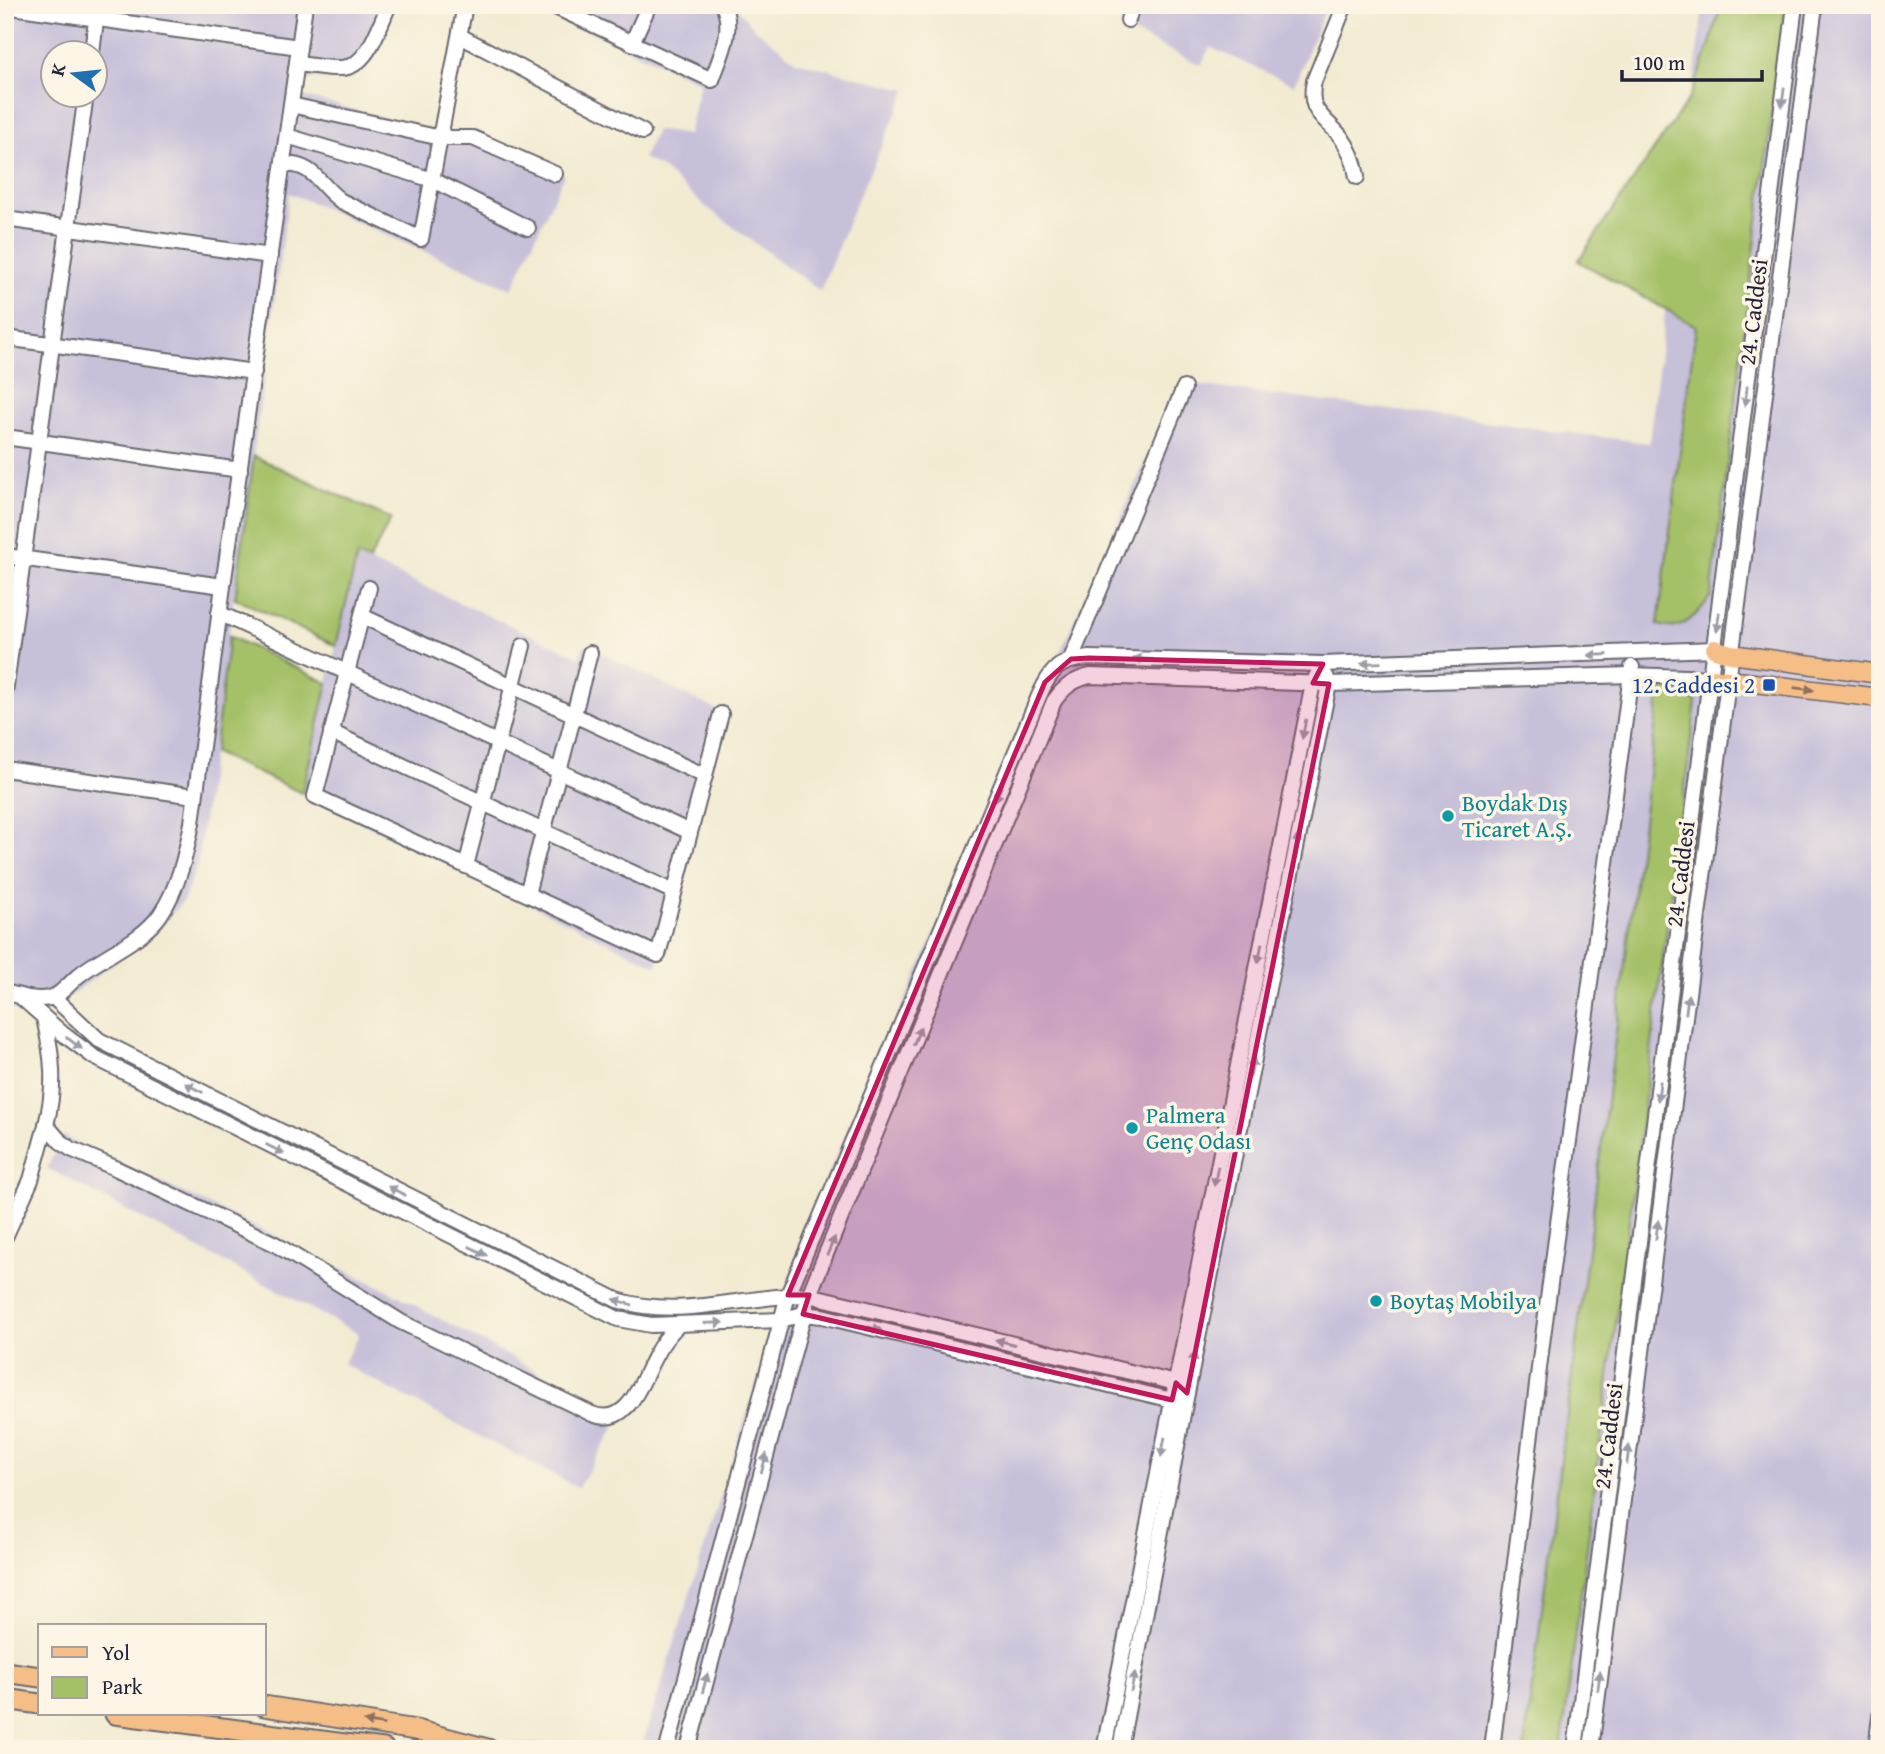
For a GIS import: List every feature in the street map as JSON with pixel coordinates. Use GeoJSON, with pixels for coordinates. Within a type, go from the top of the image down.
{"type":"FeatureCollection","features":[{"type":"Feature","properties":{"kind":"highway"},"geometry":{"type":"LineString","coordinates":[[5,1672],[38,1677]]}},
{"type":"Feature","properties":{"kind":"highway"},"geometry":{"type":"LineString","coordinates":[[5,1699],[38,1704]]}},
{"type":"Feature","properties":{"kind":"highway"},"geometry":{"type":"LineString","coordinates":[[266,1706],[416,1730],[488,1749]]}},
{"type":"Feature","properties":{"kind":"highway"},"geometry":{"type":"LineString","coordinates":[[130,1716],[384,1749]]}},
{"type":"Feature","properties":{"kind":"main road"},"geometry":{"type":"LineString","coordinates":[[1723,652],[1880,674]]}},
{"type":"Feature","properties":{"kind":"main road"},"geometry":{"type":"LineString","coordinates":[[1720,679],[1880,698]]}},
{"type":"Feature","properties":{"kind":"street"},"geometry":{"type":"LineString","coordinates":[[5,992],[22,998],[54,997],[94,964],[144,932],[161,914],[184,859],[192,823],[305,5]]}},
{"type":"Feature","properties":{"kind":"street"},"geometry":{"type":"LineString","coordinates":[[297,64],[341,68],[354,65],[365,54],[389,5]]}},
{"type":"Feature","properties":{"kind":"street"},"geometry":{"type":"LineString","coordinates":[[283,164],[307,169],[341,201],[421,239],[465,5]]}},
{"type":"Feature","properties":{"kind":"street"},"geometry":{"type":"LineString","coordinates":[[551,5],[712,80],[728,30],[728,18],[723,5]]}},
{"type":"Feature","properties":{"kind":"street"},"geometry":{"type":"LineString","coordinates":[[632,43],[649,5]]}},
{"type":"Feature","properties":{"kind":"street"},"geometry":{"type":"LineString","coordinates":[[1345,5],[1314,81],[1312,93],[1317,113],[1349,149],[1357,177]]}},
{"type":"Feature","properties":{"kind":"street","name":"24. Caddesi"},"geometry":{"type":"LineString","coordinates":[[1591,1749],[1720,679],[1795,5]]}},
{"type":"Feature","properties":{"kind":"street","name":"24. Caddesi"},"geometry":{"type":"LineString","coordinates":[[1723,652],[1815,5]]}},
{"type":"Feature","properties":{"kind":"street"},"geometry":{"type":"LineString","coordinates":[[5,6],[98,12],[299,47]]}},
{"type":"Feature","properties":{"kind":"street"},"geometry":{"type":"LineString","coordinates":[[94,38],[98,12]]}},
{"type":"Feature","properties":{"kind":"street"},"geometry":{"type":"LineString","coordinates":[[460,36],[643,132]]}},
{"type":"Feature","properties":{"kind":"street"},"geometry":{"type":"LineString","coordinates":[[291,105],[441,138],[473,138],[555,174]]}},
{"type":"Feature","properties":{"kind":"street"},"geometry":{"type":"LineString","coordinates":[[5,693],[84,108]]}},
{"type":"Feature","properties":{"kind":"street"},"geometry":{"type":"LineString","coordinates":[[287,136],[433,180],[528,228]]}},
{"type":"Feature","properties":{"kind":"street"},"geometry":{"type":"LineString","coordinates":[[5,219],[270,256]]}},
{"type":"Feature","properties":{"kind":"street"},"geometry":{"type":"LineString","coordinates":[[5,338],[254,372]]}},
{"type":"Feature","properties":{"kind":"street"},"geometry":{"type":"LineString","coordinates":[[1071,659],[1184,388]]}},
{"type":"Feature","properties":{"kind":"street"},"geometry":{"type":"LineString","coordinates":[[5,437],[240,470]]}},
{"type":"Feature","properties":{"kind":"street"},"geometry":{"type":"LineString","coordinates":[[5,556],[223,586]]}},
{"type":"Feature","properties":{"kind":"street"},"geometry":{"type":"LineString","coordinates":[[369,588],[314,796],[658,955],[721,714]]}},
{"type":"Feature","properties":{"kind":"street"},"geometry":{"type":"LineString","coordinates":[[219,613],[690,832]]}},
{"type":"Feature","properties":{"kind":"street"},"geometry":{"type":"LineString","coordinates":[[362,616],[705,776]]}},
{"type":"Feature","properties":{"kind":"street"},"geometry":{"type":"LineString","coordinates":[[466,866],[523,646]]}},
{"type":"Feature","properties":{"kind":"street"},"geometry":{"type":"LineString","coordinates":[[660,1749],[669,1742],[788,1295],[1042,689],[1054,669],[1071,659],[1089,657],[1323,664],[1723,652]]}},
{"type":"Feature","properties":{"kind":"street"},"geometry":{"type":"LineString","coordinates":[[527,894],[590,653]]}},
{"type":"Feature","properties":{"kind":"street"},"geometry":{"type":"LineString","coordinates":[[1492,1749],[1633,654]]}},
{"type":"Feature","properties":{"kind":"street"},"geometry":{"type":"LineString","coordinates":[[1120,1749],[1181,1388],[1313,683],[1323,664]]}},
{"type":"Feature","properties":{"kind":"street"},"geometry":{"type":"LineString","coordinates":[[1104,1749],[1172,1400],[1181,1388],[1329,684],[1323,664]]}},
{"type":"Feature","properties":{"kind":"street"},"geometry":{"type":"LineString","coordinates":[[688,1749],[809,1295],[1054,701],[1062,689],[1076,680],[1090,676],[1329,684],[1631,676],[1720,679]]}},
{"type":"Feature","properties":{"kind":"street","name":"24. Caddesi"},"geometry":{"type":"LineString","coordinates":[[1575,1749],[1720,679]]}},
{"type":"Feature","properties":{"kind":"street"},"geometry":{"type":"LineString","coordinates":[[331,732],[674,892]]}},
{"type":"Feature","properties":{"kind":"street"},"geometry":{"type":"LineString","coordinates":[[5,769],[195,796]]}},
{"type":"Feature","properties":{"kind":"street"},"geometry":{"type":"LineString","coordinates":[[54,997],[99,1040],[608,1297],[664,1309],[809,1295],[1181,1388]]}},
{"type":"Feature","properties":{"kind":"street"},"geometry":{"type":"LineString","coordinates":[[22,998],[94,1057],[607,1314],[641,1324],[782,1320],[803,1314],[822,1316],[1172,1400]]}},
{"type":"Feature","properties":{"kind":"street"},"geometry":{"type":"LineString","coordinates":[[5,1237],[31,1180],[52,1101],[54,1078],[44,1018]]}},
{"type":"Feature","properties":{"kind":"street"},"geometry":{"type":"LineString","coordinates":[[46,1125],[71,1149],[275,1244],[401,1322],[596,1416],[611,1416],[624,1408],[641,1386],[660,1347],[679,1324]]}},
{"type":"Feature","properties":{"kind":"street"},"geometry":{"type":"LineString","coordinates":[[1876,1749],[1880,1716]]}},
{"type":"Feature","properties":{"kind":"highlighted area"},"geometry":{"type":"Polygon","coordinates":[[[1089,658],[1323,664],[1313,683],[1329,684],[1187,1393],[1176,1383],[1172,1400],[803,1314],[809,1295],[788,1295],[1045,682],[1071,659],[1089,658]]]}},
{"type":"Feature","properties":{"kind":"shaded area"},"geometry":{"type":"Polygon","coordinates":[[[5,5],[396,5],[377,52],[367,64],[355,74],[338,80],[305,78],[302,96],[450,135],[564,175],[512,289],[289,193],[197,865],[183,901],[158,930],[36,1021],[5,1006],[5,5]]]}},
{"type":"Feature","properties":{"kind":"shaded area"},"geometry":{"type":"Polygon","coordinates":[[[533,5],[734,5],[754,28],[796,61],[907,90],[857,200],[820,291],[705,206],[661,168],[643,158],[656,130],[688,135],[700,82],[533,5]]]}},
{"type":"Feature","properties":{"kind":"shaded area"},"geometry":{"type":"Polygon","coordinates":[[[1141,5],[1327,5],[1294,85],[1210,47],[1201,65],[1133,33],[1141,5]]]}},
{"type":"Feature","properties":{"kind":"shaded area"},"geometry":{"type":"Polygon","coordinates":[[[1703,5],[1880,5],[1880,1749],[401,1749],[404,1740],[642,1746],[808,1219],[1180,383],[1649,443],[1703,5]]]}},
{"type":"Feature","properties":{"kind":"shaded area"},"geometry":{"type":"Polygon","coordinates":[[[357,556],[579,657],[585,645],[727,715],[657,966],[302,793],[357,556]]]}},
{"type":"Feature","properties":{"kind":"shaded area"},"geometry":{"type":"Polygon","coordinates":[[[63,1135],[391,1292],[551,1379],[617,1424],[578,1488],[343,1364],[359,1334],[47,1168],[63,1135]]]}},
{"type":"Feature","properties":{"kind":"green space"},"geometry":{"type":"Polygon","coordinates":[[[1721,5],[1785,5],[1711,596],[1691,619],[1681,625],[1669,627],[1658,625],[1696,326],[1578,261],[1690,97],[1721,5]]]}},
{"type":"Feature","properties":{"kind":"green space"},"geometry":{"type":"Polygon","coordinates":[[[254,456],[391,519],[369,561],[357,556],[336,646],[235,598],[254,456]]]}},
{"type":"Feature","properties":{"kind":"green space"},"geometry":{"type":"Polygon","coordinates":[[[229,636],[328,683],[302,793],[214,753],[229,636]]]}},
{"type":"Feature","properties":{"kind":"green space"},"geometry":{"type":"Polygon","coordinates":[[[1674,688],[1696,702],[1561,1749],[1524,1749],[1660,689],[1674,688]]]}},
{"type":"Feature","properties":{"kind":"place","name":"12. Caddesi 2"},"geometry":{"type":"Point","coordinates":[1769,685]}},
{"type":"Feature","properties":{"kind":"place","name":"Boydak Dış Ticaret A.Ş."},"geometry":{"type":"Point","coordinates":[1448,816]}},
{"type":"Feature","properties":{"kind":"place","name":"Palmera Genç Odası"},"geometry":{"type":"Point","coordinates":[1132,1128]}},
{"type":"Feature","properties":{"kind":"place","name":"Boytaş Mobilya"},"geometry":{"type":"Point","coordinates":[1376,1301]}}]}
